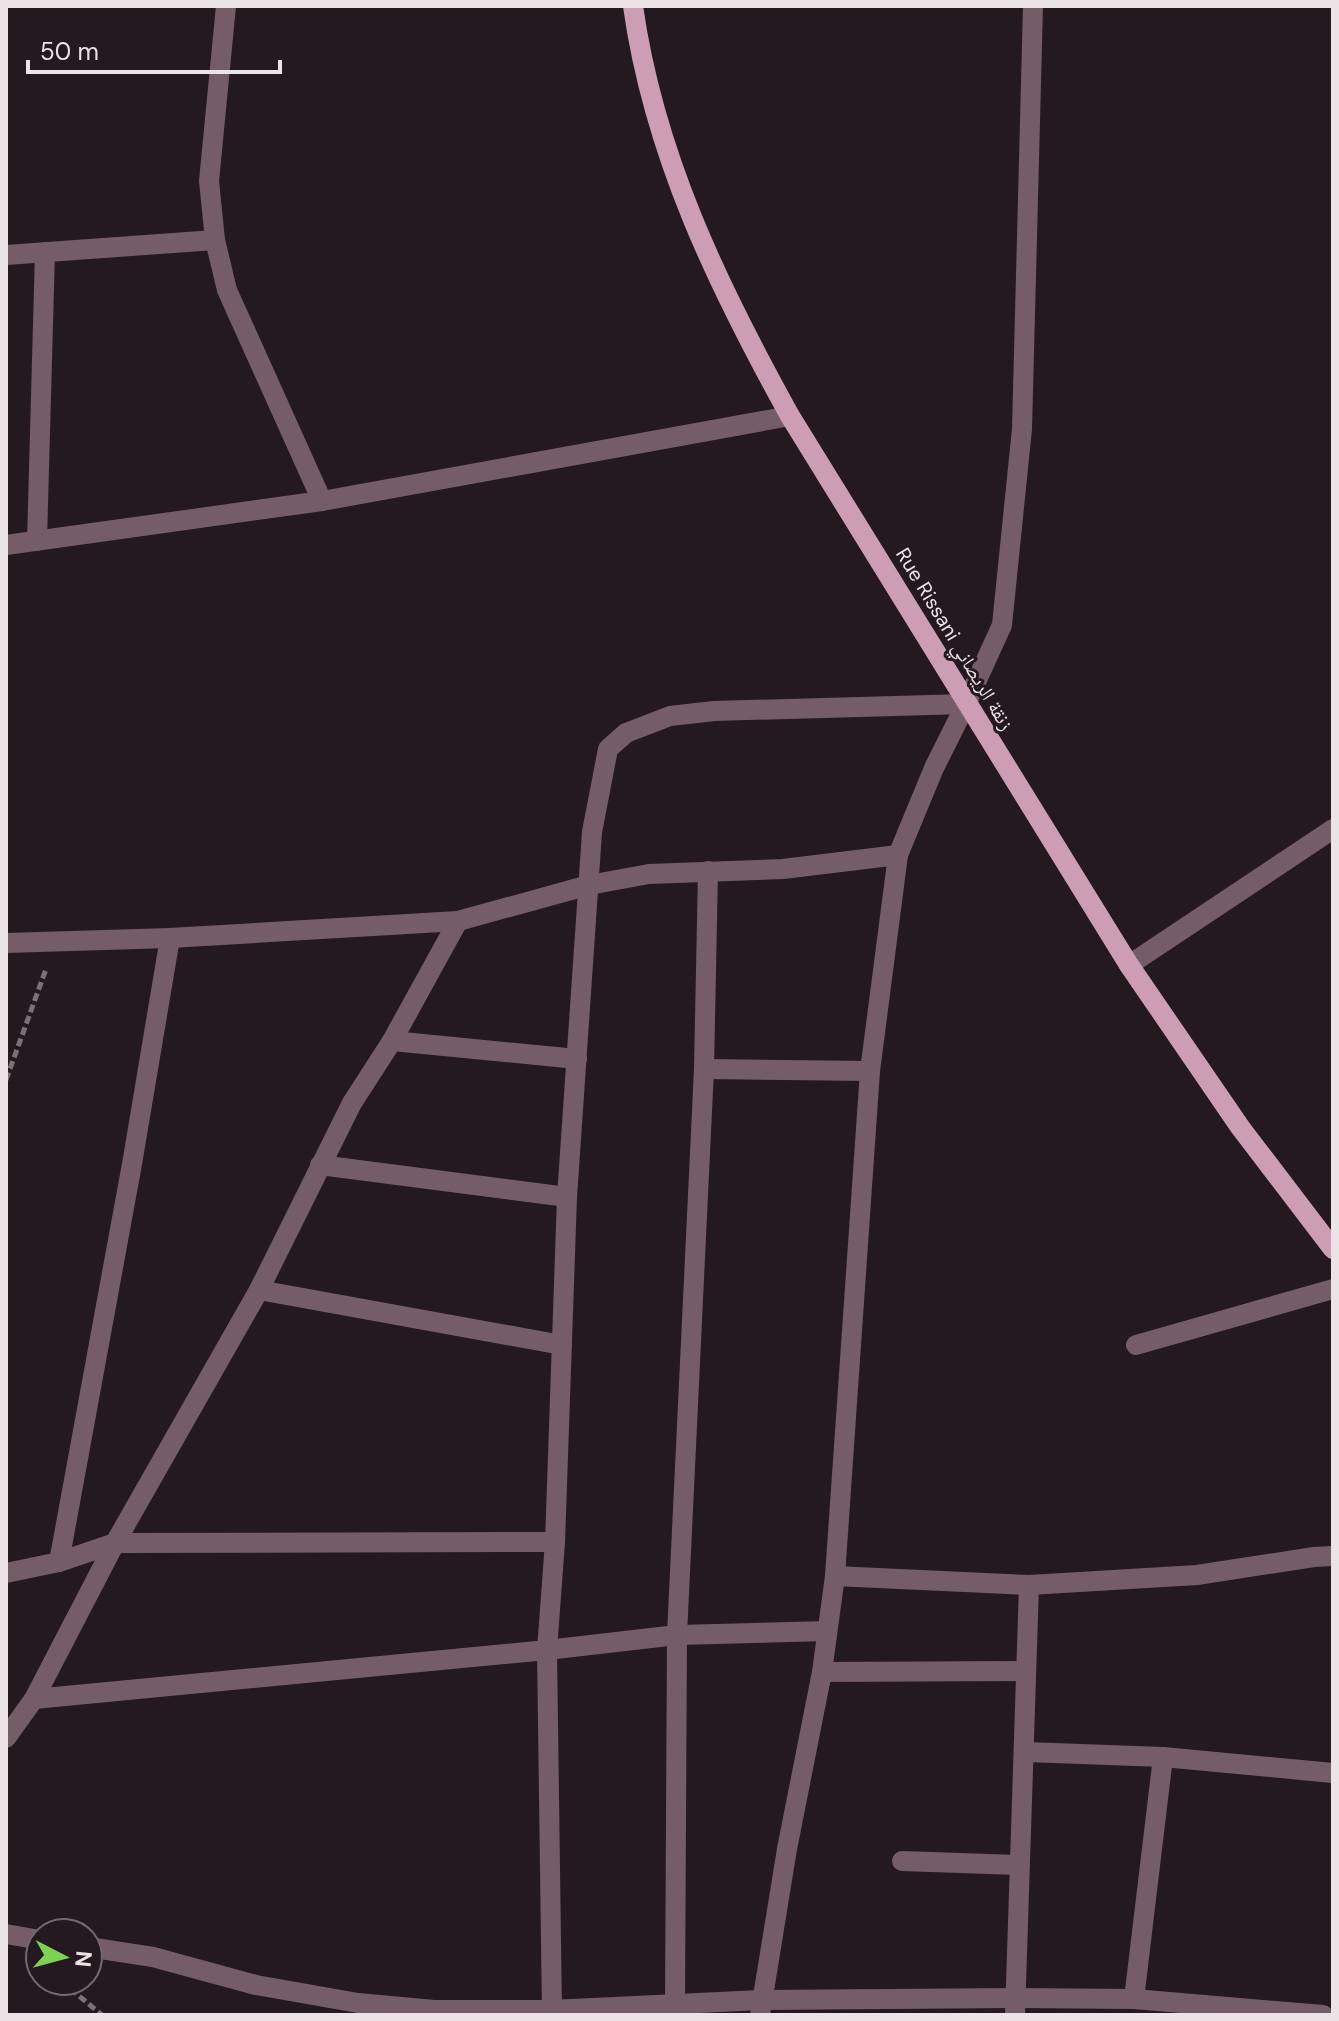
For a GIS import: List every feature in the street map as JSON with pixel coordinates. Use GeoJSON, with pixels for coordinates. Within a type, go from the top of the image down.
{"type":"FeatureCollection","features":[{"type":"Feature","properties":{"kind":"main road","name":"Rue Rissani زنقة الريصاني"},"geometry":{"type":"LineString","coordinates":[[633,6],[641,61],[663,137],[696,231],[746,337],[790,416],[1129,965],[1240,1127],[1333,1249]]}},
{"type":"Feature","properties":{"kind":"street"},"geometry":{"type":"LineString","coordinates":[[226,6],[209,181],[215,240],[227,290],[322,501]]}},
{"type":"Feature","properties":{"kind":"street"},"geometry":{"type":"LineString","coordinates":[[760,2008],[822,1672],[835,1576],[870,1071],[898,855],[934,768],[1002,625],[1022,429],[1033,6]]}},
{"type":"Feature","properties":{"kind":"street"},"geometry":{"type":"LineString","coordinates":[[6,255],[215,240]]}},
{"type":"Feature","properties":{"kind":"street"},"geometry":{"type":"LineString","coordinates":[[37,541],[45,252]]}},
{"type":"Feature","properties":{"kind":"street"},"geometry":{"type":"LineString","coordinates":[[6,545],[322,501],[790,416]]}},
{"type":"Feature","properties":{"kind":"street"},"geometry":{"type":"LineString","coordinates":[[552,2013],[547,1650],[555,1542],[567,1197],[592,832],[608,749],[626,733],[670,716],[714,711],[966,704]]}},
{"type":"Feature","properties":{"kind":"street"},"geometry":{"type":"LineString","coordinates":[[1129,965],[1333,829]]}},
{"type":"Feature","properties":{"kind":"street"},"geometry":{"type":"LineString","coordinates":[[6,943],[170,938],[458,921],[589,885],[649,874],[783,869],[898,855]]}},
{"type":"Feature","properties":{"kind":"street"},"geometry":{"type":"LineString","coordinates":[[675,2004],[677,1635],[704,1069],[708,871]]}},
{"type":"Feature","properties":{"kind":"street"},"geometry":{"type":"LineString","coordinates":[[6,1738],[34,1699],[115,1543],[259,1290],[352,1103],[392,1041],[458,921]]}},
{"type":"Feature","properties":{"kind":"street"},"geometry":{"type":"LineString","coordinates":[[59,1562],[170,938]]}},
{"type":"Feature","properties":{"kind":"street"},"geometry":{"type":"LineString","coordinates":[[392,1041],[577,1059]]}},
{"type":"Feature","properties":{"kind":"street"},"geometry":{"type":"LineString","coordinates":[[704,1069],[870,1071]]}},
{"type":"Feature","properties":{"kind":"street"},"geometry":{"type":"LineString","coordinates":[[320,1165],[567,1197]]}},
{"type":"Feature","properties":{"kind":"street"},"geometry":{"type":"LineString","coordinates":[[1136,1345],[1333,1289]]}},
{"type":"Feature","properties":{"kind":"street"},"geometry":{"type":"LineString","coordinates":[[259,1290],[562,1345]]}},
{"type":"Feature","properties":{"kind":"street"},"geometry":{"type":"LineString","coordinates":[[6,1573],[59,1562],[115,1543],[555,1542]]}},
{"type":"Feature","properties":{"kind":"street"},"geometry":{"type":"LineString","coordinates":[[835,1576],[1029,1585],[1197,1575],[1333,1556]]}},
{"type":"Feature","properties":{"kind":"street"},"geometry":{"type":"LineString","coordinates":[[1016,2007],[1029,1585]]}},
{"type":"Feature","properties":{"kind":"street"},"geometry":{"type":"LineString","coordinates":[[34,1699],[677,1635],[827,1631]]}},
{"type":"Feature","properties":{"kind":"street"},"geometry":{"type":"LineString","coordinates":[[822,1672],[1025,1671]]}},
{"type":"Feature","properties":{"kind":"street"},"geometry":{"type":"LineString","coordinates":[[1026,1752],[1163,1757],[1333,1773]]}},
{"type":"Feature","properties":{"kind":"street"},"geometry":{"type":"LineString","coordinates":[[1134,1999],[1163,1757]]}},
{"type":"Feature","properties":{"kind":"street"},"geometry":{"type":"LineString","coordinates":[[902,1861],[1019,1865]]}},
{"type":"Feature","properties":{"kind":"street"},"geometry":{"type":"LineString","coordinates":[[104,1949],[153,1957],[256,1985],[358,2003],[434,2010],[552,2013],[675,2004],[760,2008],[1016,2007],[1134,1999],[1323,2015]]}},
{"type":"Feature","properties":{"kind":"path"},"geometry":{"type":"LineString","coordinates":[[6,1080],[56,942]]}},
{"type":"Feature","properties":{"kind":"path"},"geometry":{"type":"LineString","coordinates":[[80,1997],[102,2015]]}}]}
